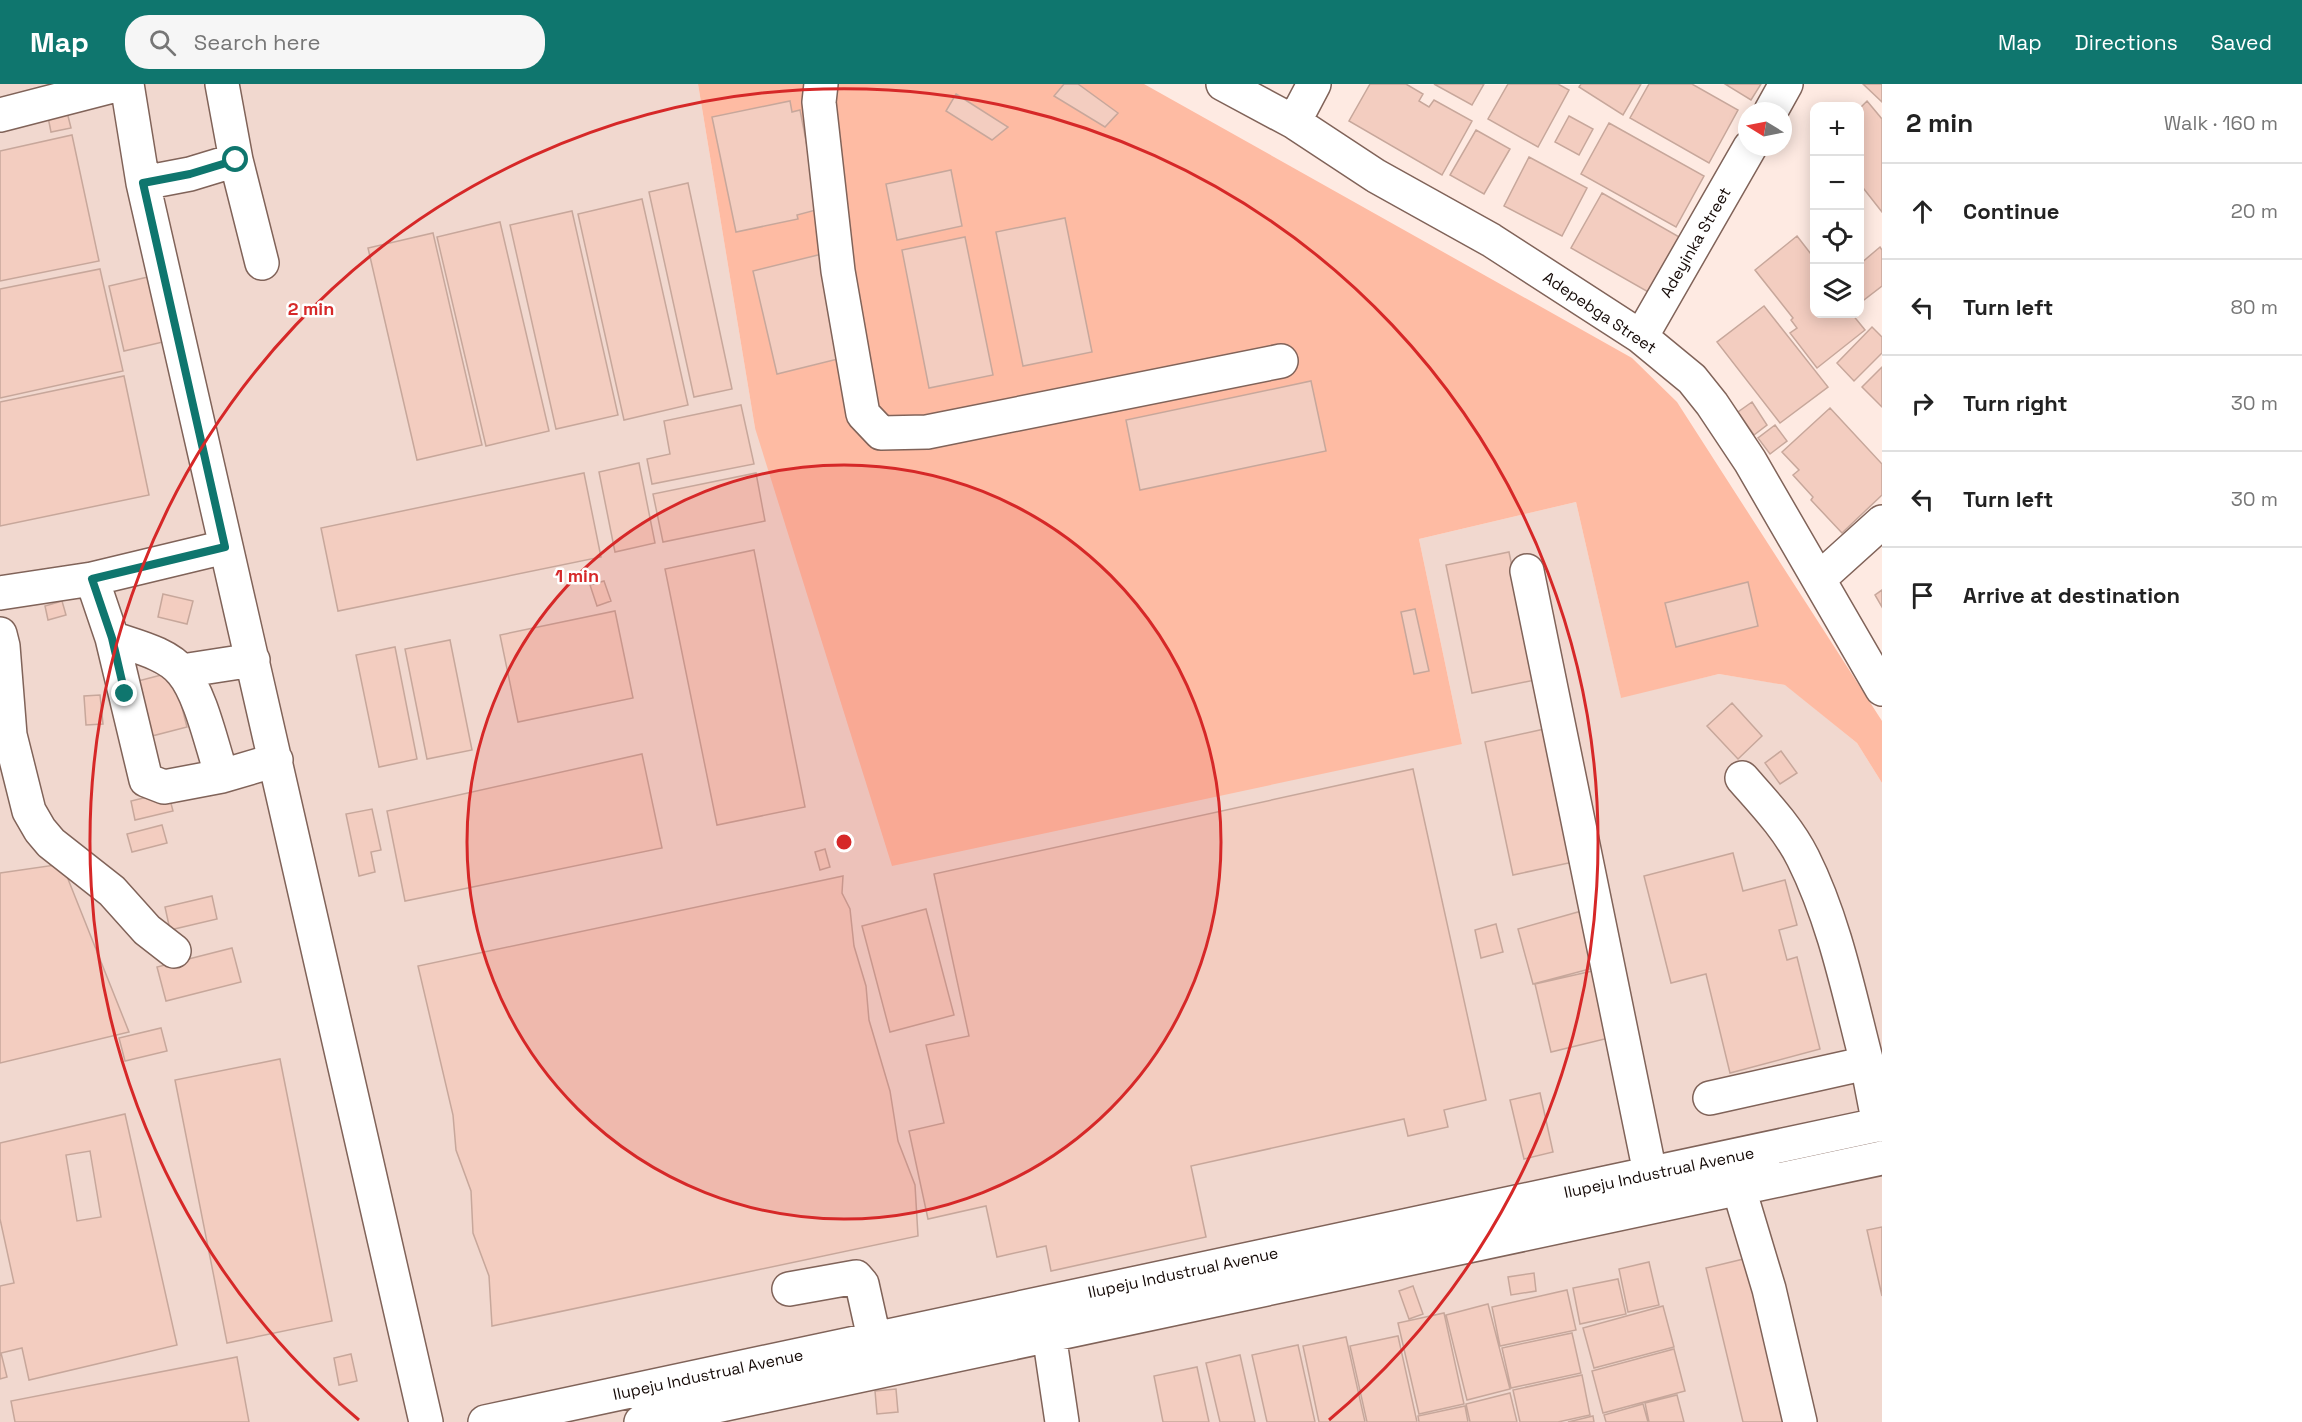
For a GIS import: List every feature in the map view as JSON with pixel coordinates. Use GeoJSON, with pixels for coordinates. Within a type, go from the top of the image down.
{"type":"FeatureCollection","features":[{"type":"Feature","properties":{"kind":"street"},"geometry":{"type":"LineString","coordinates":[[0,115],[120,84]]}},
{"type":"Feature","properties":{"kind":"street"},"geometry":{"type":"LineString","coordinates":[[127,84],[143,183],[426,1422]]}},
{"type":"Feature","properties":{"kind":"street"},"geometry":{"type":"LineString","coordinates":[[222,84],[236,160],[262,262]]}},
{"type":"Feature","properties":{"kind":"street"},"geometry":{"type":"LineString","coordinates":[[821,84],[819,102],[838,271],[863,414],[881,432],[927,432],[1281,361]]}},
{"type":"Feature","properties":{"kind":"street","name":"Adepebga Street"},"geometry":{"type":"LineString","coordinates":[[1223,84],[1294,122],[1376,176],[1491,240],[1641,337],[1692,379],[1712,404],[1750,461],[1882,689]]}},
{"type":"Feature","properties":{"kind":"street"},"geometry":{"type":"LineString","coordinates":[[1294,122],[1314,84]]}},
{"type":"Feature","properties":{"kind":"street"},"geometry":{"type":"LineString","coordinates":[[1776,102],[1786,84]]}},
{"type":"Feature","properties":{"kind":"street","name":"Adeyinka Street"},"geometry":{"type":"LineString","coordinates":[[1641,337],[1745,156]]}},
{"type":"Feature","properties":{"kind":"street"},"geometry":{"type":"LineString","coordinates":[[143,183],[190,174],[236,160]]}},
{"type":"Feature","properties":{"kind":"street"},"geometry":{"type":"LineString","coordinates":[[1820,579],[1882,522]]}},
{"type":"Feature","properties":{"kind":"street"},"geometry":{"type":"LineString","coordinates":[[0,593],[92,579],[225,547]]}},
{"type":"Feature","properties":{"kind":"street"},"geometry":{"type":"LineString","coordinates":[[1527,571],[1650,1173]]}},
{"type":"Feature","properties":{"kind":"street"},"geometry":{"type":"LineString","coordinates":[[92,579],[112,638],[146,780],[164,787],[222,776],[276,760]]}},
{"type":"Feature","properties":{"kind":"street"},"geometry":{"type":"LineString","coordinates":[[0,634],[3,646],[10,735],[29,811],[51,843],[112,891],[147,930],[174,951]]}},
{"type":"Feature","properties":{"kind":"street"},"geometry":{"type":"LineString","coordinates":[[112,638],[165,659],[182,671],[194,692],[222,776]]}},
{"type":"Feature","properties":{"kind":"street"},"geometry":{"type":"LineString","coordinates":[[182,671],[253,660]]}},
{"type":"Feature","properties":{"kind":"street"},"geometry":{"type":"LineString","coordinates":[[1742,778],[1774,813],[1803,856],[1824,905],[1846,980],[1880,1124]]}},
{"type":"Feature","properties":{"kind":"street"},"geometry":{"type":"LineString","coordinates":[[1710,1098],[1866,1063]]}},
{"type":"Feature","properties":{"kind":"street","name":"Ilupeju Industrual Avenue"},"geometry":{"type":"LineString","coordinates":[[485,1422],[1880,1124]]}},
{"type":"Feature","properties":{"kind":"street","name":"Ilupeju Industrual Avenue"},"geometry":{"type":"LineString","coordinates":[[641,1422],[735,1411],[1049,1334],[1882,1158]]}},
{"type":"Feature","properties":{"kind":"street"},"geometry":{"type":"LineString","coordinates":[[1739,1189],[1769,1289],[1800,1422]]}},
{"type":"Feature","properties":{"kind":"street"},"geometry":{"type":"LineString","coordinates":[[789,1289],[856,1276],[862,1284],[874,1338]]}},
{"type":"Feature","properties":{"kind":"street"},"geometry":{"type":"LineString","coordinates":[[1049,1334],[1062,1422]]}},
{"type":"Feature","properties":{"kind":"shaded area"},"geometry":{"type":"Polygon","coordinates":[[[0,84],[698,84],[755,428],[1462,744],[1419,539],[1576,502],[1621,697],[1719,674],[1786,685],[1857,743],[1882,783],[1882,1422],[0,1422],[0,84]]]}},
{"type":"Feature","properties":{"kind":"shaded area"},"geometry":{"type":"Polygon","coordinates":[[[698,84],[1144,84],[1632,358],[1677,402],[1882,721],[1882,783],[1857,743],[1785,685],[1719,674],[1621,698],[1576,502],[1419,539],[1462,744],[892,866],[755,428],[698,84]]]}},
{"type":"Feature","properties":{"kind":"building"},"geometry":{"type":"Polygon","coordinates":[[[1064,84],[1078,84],[1118,113],[1105,127],[1054,96],[1064,84]]]}},
{"type":"Feature","properties":{"kind":"building"},"geometry":{"type":"Polygon","coordinates":[[[1370,84],[1406,84],[1423,94],[1419,101],[1429,107],[1434,100],[1472,121],[1442,175],[1349,121],[1370,84]]]}},
{"type":"Feature","properties":{"kind":"building"},"geometry":{"type":"Polygon","coordinates":[[[1434,84],[1484,84],[1472,105],[1434,84]]]}},
{"type":"Feature","properties":{"kind":"building"},"geometry":{"type":"Polygon","coordinates":[[[1508,84],[1558,84],[1569,90],[1538,147],[1488,119],[1508,84]]]}},
{"type":"Feature","properties":{"kind":"building"},"geometry":{"type":"Polygon","coordinates":[[[1581,84],[1641,84],[1623,115],[1579,87],[1581,84]]]}},
{"type":"Feature","properties":{"kind":"building"},"geometry":{"type":"Polygon","coordinates":[[[1649,84],[1692,84],[1738,110],[1709,163],[1630,118],[1649,84]]]}},
{"type":"Feature","properties":{"kind":"building"},"geometry":{"type":"Polygon","coordinates":[[[1725,84],[1761,84],[1751,100],[1725,84]]]}},
{"type":"Feature","properties":{"kind":"building"},"geometry":{"type":"Polygon","coordinates":[[[1863,84],[1882,84],[1882,102],[1863,84]]]}},
{"type":"Feature","properties":{"kind":"building"},"geometry":{"type":"Polygon","coordinates":[[[956,94],[1008,127],[992,140],[946,111],[956,94]]]}},
{"type":"Feature","properties":{"kind":"building"},"geometry":{"type":"Polygon","coordinates":[[[790,101],[792,112],[800,110],[818,202],[816,210],[797,215],[798,219],[736,232],[712,117],[790,101]]]}},
{"type":"Feature","properties":{"kind":"building"},"geometry":{"type":"Polygon","coordinates":[[[1867,101],[1882,119],[1882,212],[1864,189],[1864,104],[1867,101]]]}},
{"type":"Feature","properties":{"kind":"building"},"geometry":{"type":"Polygon","coordinates":[[[66,108],[71,128],[51,132],[47,112],[66,108]]]}},
{"type":"Feature","properties":{"kind":"building"},"geometry":{"type":"Polygon","coordinates":[[[1569,116],[1593,129],[1579,155],[1555,142],[1569,116]]]}},
{"type":"Feature","properties":{"kind":"building"},"geometry":{"type":"Polygon","coordinates":[[[1609,123],[1704,176],[1676,227],[1581,174],[1609,123]]]}},
{"type":"Feature","properties":{"kind":"building"},"geometry":{"type":"Polygon","coordinates":[[[1476,130],[1510,149],[1484,194],[1450,175],[1476,130]]]}},
{"type":"Feature","properties":{"kind":"building"},"geometry":{"type":"Polygon","coordinates":[[[72,135],[99,261],[0,281],[0,151],[72,135]]]}},
{"type":"Feature","properties":{"kind":"building"},"geometry":{"type":"Polygon","coordinates":[[[1529,157],[1587,188],[1562,236],[1504,206],[1529,157]]]}},
{"type":"Feature","properties":{"kind":"building"},"geometry":{"type":"Polygon","coordinates":[[[951,170],[962,226],[897,240],[886,184],[951,170]]]}},
{"type":"Feature","properties":{"kind":"building"},"geometry":{"type":"Polygon","coordinates":[[[688,183],[732,389],[694,397],[649,192],[688,183]]]}},
{"type":"Feature","properties":{"kind":"building"},"geometry":{"type":"Polygon","coordinates":[[[1602,193],[1681,238],[1650,293],[1571,248],[1602,193]]]}},
{"type":"Feature","properties":{"kind":"building"},"geometry":{"type":"Polygon","coordinates":[[[642,199],[688,405],[624,420],[578,214],[642,199]]]}},
{"type":"Feature","properties":{"kind":"building"},"geometry":{"type":"Polygon","coordinates":[[[572,211],[618,415],[556,429],[510,225],[572,211]]]}},
{"type":"Feature","properties":{"kind":"building"},"geometry":{"type":"Polygon","coordinates":[[[1065,218],[1092,352],[1023,366],[996,232],[1065,218]]]}},
{"type":"Feature","properties":{"kind":"building"},"geometry":{"type":"Polygon","coordinates":[[[500,222],[549,431],[486,446],[437,237],[500,222]]]}},
{"type":"Feature","properties":{"kind":"building"},"geometry":{"type":"Polygon","coordinates":[[[433,233],[482,445],[417,460],[368,248],[433,233]]]}},
{"type":"Feature","properties":{"kind":"building"},"geometry":{"type":"Polygon","coordinates":[[[1797,236],[1810,253],[1810,318],[1855,318],[1865,330],[1817,368],[1790,333],[1797,328],[1791,320],[1793,318],[1755,270],[1797,236]]]}},
{"type":"Feature","properties":{"kind":"building"},"geometry":{"type":"Polygon","coordinates":[[[965,237],[993,375],[929,388],[902,250],[965,237]]]}},
{"type":"Feature","properties":{"kind":"building"},"geometry":{"type":"Polygon","coordinates":[[[1880,247],[1882,250],[1882,286],[1864,300],[1864,264],[1864,261],[1880,247]]]}},
{"type":"Feature","properties":{"kind":"building"},"geometry":{"type":"Polygon","coordinates":[[[822,254],[846,357],[777,374],[753,271],[822,254]]]}},
{"type":"Feature","properties":{"kind":"building"},"geometry":{"type":"Polygon","coordinates":[[[100,269],[123,371],[0,398],[0,289],[100,269]]]}},
{"type":"Feature","properties":{"kind":"building"},"geometry":{"type":"Polygon","coordinates":[[[148,277],[163,342],[124,351],[109,286],[148,277]]]}},
{"type":"Feature","properties":{"kind":"building"},"geometry":{"type":"Polygon","coordinates":[[[1764,306],[1828,387],[1780,423],[1717,342],[1764,306]]]}},
{"type":"Feature","properties":{"kind":"building"},"geometry":{"type":"Polygon","coordinates":[[[1872,327],[1882,337],[1882,353],[1854,381],[1837,363],[1872,327]]]}},
{"type":"Feature","properties":{"kind":"building"},"geometry":{"type":"Polygon","coordinates":[[[1882,367],[1882,407],[1862,387],[1882,367]]]}},
{"type":"Feature","properties":{"kind":"building"},"geometry":{"type":"Polygon","coordinates":[[[124,376],[149,495],[0,526],[0,402],[124,376]]]}},
{"type":"Feature","properties":{"kind":"building"},"geometry":{"type":"Polygon","coordinates":[[[1311,381],[1326,451],[1140,490],[1126,420],[1311,381]]]}},
{"type":"Feature","properties":{"kind":"building"},"geometry":{"type":"Polygon","coordinates":[[[1752,402],[1767,425],[1754,435],[1738,412],[1752,402]]]}},
{"type":"Feature","properties":{"kind":"building"},"geometry":{"type":"Polygon","coordinates":[[[741,405],[754,464],[652,484],[647,459],[670,454],[664,421],[741,405]]]}},
{"type":"Feature","properties":{"kind":"building"},"geometry":{"type":"Polygon","coordinates":[[[1830,408],[1882,464],[1882,495],[1842,533],[1811,500],[1813,497],[1793,475],[1799,470],[1782,452],[1830,408]]]}},
{"type":"Feature","properties":{"kind":"building"},"geometry":{"type":"Polygon","coordinates":[[[1775,425],[1787,441],[1770,454],[1758,438],[1775,425]]]}},
{"type":"Feature","properties":{"kind":"building"},"geometry":{"type":"Polygon","coordinates":[[[639,463],[655,543],[615,552],[599,472],[639,463]]]}},
{"type":"Feature","properties":{"kind":"building"},"geometry":{"type":"Polygon","coordinates":[[[584,473],[601,557],[338,611],[321,528],[584,473]]]}},
{"type":"Feature","properties":{"kind":"building"},"geometry":{"type":"Polygon","coordinates":[[[756,473],[765,521],[663,542],[653,494],[756,473]]]}},
{"type":"Feature","properties":{"kind":"building"},"geometry":{"type":"Polygon","coordinates":[[[754,550],[805,807],[717,825],[665,569],[754,550]]]}},
{"type":"Feature","properties":{"kind":"building"},"geometry":{"type":"Polygon","coordinates":[[[1509,552],[1535,680],[1472,693],[1446,565],[1509,552]]]}},
{"type":"Feature","properties":{"kind":"building"},"geometry":{"type":"Polygon","coordinates":[[[604,581],[611,601],[597,606],[590,585],[604,581]]]}},
{"type":"Feature","properties":{"kind":"building"},"geometry":{"type":"Polygon","coordinates":[[[1748,582],[1758,626],[1676,647],[1665,603],[1748,582]]]}},
{"type":"Feature","properties":{"kind":"building"},"geometry":{"type":"Polygon","coordinates":[[[1882,590],[1882,607],[1875,595],[1882,590]]]}},
{"type":"Feature","properties":{"kind":"building"},"geometry":{"type":"Polygon","coordinates":[[[163,594],[193,601],[187,624],[158,617],[163,594]]]}},
{"type":"Feature","properties":{"kind":"building"},"geometry":{"type":"Polygon","coordinates":[[[62,601],[66,615],[48,620],[45,606],[62,601]]]}},
{"type":"Feature","properties":{"kind":"building"},"geometry":{"type":"Polygon","coordinates":[[[1415,609],[1429,671],[1414,674],[1401,612],[1415,609]]]}},
{"type":"Feature","properties":{"kind":"building"},"geometry":{"type":"Polygon","coordinates":[[[615,611],[633,698],[518,722],[500,635],[615,611]]]}},
{"type":"Feature","properties":{"kind":"building"},"geometry":{"type":"Polygon","coordinates":[[[450,640],[472,750],[427,759],[405,649],[450,640]]]}},
{"type":"Feature","properties":{"kind":"building"},"geometry":{"type":"Polygon","coordinates":[[[395,647],[417,759],[379,767],[356,655],[395,647]]]}},
{"type":"Feature","properties":{"kind":"building"},"geometry":{"type":"Polygon","coordinates":[[[173,672],[187,727],[152,736],[138,681],[173,672]]]}},
{"type":"Feature","properties":{"kind":"building"},"geometry":{"type":"Polygon","coordinates":[[[100,695],[103,724],[86,725],[84,696],[100,695]]]}},
{"type":"Feature","properties":{"kind":"building"},"geometry":{"type":"Polygon","coordinates":[[[1732,703],[1762,736],[1738,759],[1707,726],[1732,703]]]}},
{"type":"Feature","properties":{"kind":"building"},"geometry":{"type":"Polygon","coordinates":[[[1549,728],[1578,861],[1513,875],[1485,742],[1549,728]]]}},
{"type":"Feature","properties":{"kind":"building"},"geometry":{"type":"Polygon","coordinates":[[[1781,751],[1797,773],[1780,784],[1765,763],[1781,751]]]}},
{"type":"Feature","properties":{"kind":"building"},"geometry":{"type":"Polygon","coordinates":[[[642,754],[662,848],[405,901],[387,811],[642,754]]]}},
{"type":"Feature","properties":{"kind":"building"},"geometry":{"type":"Polygon","coordinates":[[[1413,769],[1486,1100],[1444,1110],[1448,1127],[1408,1136],[1404,1119],[1191,1166],[1206,1237],[1051,1271],[1046,1246],[997,1257],[986,1206],[928,1219],[909,1131],[944,1123],[926,1045],[969,1036],[934,874],[1413,769]]]}},
{"type":"Feature","properties":{"kind":"building"},"geometry":{"type":"Polygon","coordinates":[[[168,792],[173,811],[135,820],[131,801],[168,792]]]}},
{"type":"Feature","properties":{"kind":"building"},"geometry":{"type":"Polygon","coordinates":[[[372,809],[381,850],[371,852],[375,872],[359,876],[346,814],[372,809]]]}},
{"type":"Feature","properties":{"kind":"building"},"geometry":{"type":"Polygon","coordinates":[[[162,825],[167,843],[132,852],[127,834],[162,825]]]}},
{"type":"Feature","properties":{"kind":"building"},"geometry":{"type":"Polygon","coordinates":[[[825,849],[830,867],[820,870],[815,852],[825,849]]]}},
{"type":"Feature","properties":{"kind":"building"},"geometry":{"type":"Polygon","coordinates":[[[1733,853],[1743,891],[1785,880],[1797,925],[1779,930],[1787,960],[1797,957],[1820,1049],[1730,1073],[1706,974],[1671,983],[1644,876],[1733,853]]]}},
{"type":"Feature","properties":{"kind":"building"},"geometry":{"type":"Polygon","coordinates":[[[62,864],[129,1032],[0,1063],[0,873],[62,864]]]}},
{"type":"Feature","properties":{"kind":"building"},"geometry":{"type":"Polygon","coordinates":[[[843,876],[842,893],[850,909],[854,946],[866,986],[869,1020],[890,1091],[898,1141],[915,1185],[918,1236],[492,1326],[489,1276],[473,1233],[471,1191],[456,1150],[453,1115],[418,966],[843,876]]]}},
{"type":"Feature","properties":{"kind":"building"},"geometry":{"type":"Polygon","coordinates":[[[212,896],[217,919],[170,930],[165,907],[212,896]]]}},
{"type":"Feature","properties":{"kind":"building"},"geometry":{"type":"Polygon","coordinates":[[[926,909],[954,1015],[890,1032],[862,926],[926,909]]]}},
{"type":"Feature","properties":{"kind":"building"},"geometry":{"type":"Polygon","coordinates":[[[1585,910],[1601,966],[1533,984],[1518,929],[1585,910]]]}},
{"type":"Feature","properties":{"kind":"building"},"geometry":{"type":"Polygon","coordinates":[[[1496,924],[1503,952],[1481,958],[1475,930],[1496,924]]]}},
{"type":"Feature","properties":{"kind":"building"},"geometry":{"type":"Polygon","coordinates":[[[232,948],[241,982],[166,1001],[157,967],[232,948]]]}},
{"type":"Feature","properties":{"kind":"building"},"geometry":{"type":"Polygon","coordinates":[[[1601,969],[1617,1036],[1551,1052],[1535,984],[1601,969]]]}},
{"type":"Feature","properties":{"kind":"building"},"geometry":{"type":"Polygon","coordinates":[[[161,1028],[167,1051],[125,1061],[119,1038],[161,1028]]]}},
{"type":"Feature","properties":{"kind":"building"},"geometry":{"type":"Polygon","coordinates":[[[280,1059],[332,1321],[227,1343],[175,1080],[280,1059]]]}},
{"type":"Feature","properties":{"kind":"building"},"geometry":{"type":"Polygon","coordinates":[[[1540,1093],[1553,1152],[1524,1159],[1510,1100],[1540,1093]]]}},
{"type":"Feature","properties":{"kind":"building"},"geometry":{"type":"Polygon","coordinates":[[[125,1114],[177,1345],[29,1380],[22,1348],[1,1353],[7,1377],[0,1379],[0,1286],[14,1283],[0,1219],[0,1143],[125,1114]],[[90,1151],[66,1155],[77,1221],[101,1217],[90,1151]]]}},
{"type":"Feature","properties":{"kind":"building"},"geometry":{"type":"Polygon","coordinates":[[[1882,1227],[1882,1296],[1867,1230],[1882,1227]]]}},
{"type":"Feature","properties":{"kind":"building"},"geometry":{"type":"Polygon","coordinates":[[[1752,1257],[1791,1422],[1743,1422],[1706,1268],[1752,1257]]]}},
{"type":"Feature","properties":{"kind":"building"},"geometry":{"type":"Polygon","coordinates":[[[1649,1262],[1659,1305],[1628,1312],[1619,1269],[1649,1262]]]}},
{"type":"Feature","properties":{"kind":"building"},"geometry":{"type":"Polygon","coordinates":[[[1534,1273],[1536,1291],[1511,1295],[1508,1277],[1534,1273]]]}},
{"type":"Feature","properties":{"kind":"building"},"geometry":{"type":"Polygon","coordinates":[[[1618,1279],[1626,1314],[1580,1324],[1573,1288],[1618,1279]]]}},
{"type":"Feature","properties":{"kind":"building"},"geometry":{"type":"Polygon","coordinates":[[[1413,1286],[1423,1314],[1409,1319],[1399,1291],[1413,1286]]]}},
{"type":"Feature","properties":{"kind":"building"},"geometry":{"type":"Polygon","coordinates":[[[1567,1290],[1576,1330],[1500,1346],[1492,1307],[1567,1290]]]}},
{"type":"Feature","properties":{"kind":"building"},"geometry":{"type":"Polygon","coordinates":[[[1488,1304],[1510,1389],[1467,1400],[1446,1315],[1488,1304]]]}},
{"type":"Feature","properties":{"kind":"building"},"geometry":{"type":"Polygon","coordinates":[[[1663,1306],[1674,1347],[1594,1368],[1583,1328],[1663,1306]]]}},
{"type":"Feature","properties":{"kind":"building"},"geometry":{"type":"Polygon","coordinates":[[[1444,1313],[1464,1404],[1419,1414],[1398,1323],[1444,1313]]]}},
{"type":"Feature","properties":{"kind":"building"},"geometry":{"type":"Polygon","coordinates":[[[1572,1333],[1581,1373],[1511,1388],[1502,1348],[1572,1333]]]}},
{"type":"Feature","properties":{"kind":"building"},"geometry":{"type":"Polygon","coordinates":[[[1398,1336],[1417,1422],[1367,1422],[1350,1346],[1398,1336]]]}},
{"type":"Feature","properties":{"kind":"building"},"geometry":{"type":"Polygon","coordinates":[[[1346,1337],[1365,1422],[1319,1422],[1303,1346],[1346,1337]]]}},
{"type":"Feature","properties":{"kind":"building"},"geometry":{"type":"Polygon","coordinates":[[[1298,1345],[1315,1422],[1267,1422],[1252,1355],[1298,1345]]]}},
{"type":"Feature","properties":{"kind":"building"},"geometry":{"type":"Polygon","coordinates":[[[1674,1349],[1685,1391],[1603,1413],[1592,1371],[1674,1349]]]}},
{"type":"Feature","properties":{"kind":"building"},"geometry":{"type":"Polygon","coordinates":[[[351,1354],[357,1381],[339,1385],[334,1358],[351,1354]]]}},
{"type":"Feature","properties":{"kind":"building"},"geometry":{"type":"Polygon","coordinates":[[[1240,1355],[1255,1422],[1220,1422],[1206,1363],[1240,1355]]]}},
{"type":"Feature","properties":{"kind":"building"},"geometry":{"type":"Polygon","coordinates":[[[237,1357],[249,1422],[15,1422],[11,1401],[237,1357]]]}},
{"type":"Feature","properties":{"kind":"building"},"geometry":{"type":"Polygon","coordinates":[[[1197,1367],[1209,1422],[1163,1422],[1154,1376],[1197,1367]]]}},
{"type":"Feature","properties":{"kind":"building"},"geometry":{"type":"Polygon","coordinates":[[[1582,1375],[1590,1415],[1558,1422],[1520,1422],[1513,1390],[1582,1375]]]}},
{"type":"Feature","properties":{"kind":"building"},"geometry":{"type":"Polygon","coordinates":[[[896,1389],[898,1412],[877,1414],[875,1391],[896,1389]]]}},
{"type":"Feature","properties":{"kind":"building"},"geometry":{"type":"Polygon","coordinates":[[[1510,1393],[1517,1422],[1470,1422],[1466,1404],[1510,1393]]]}},
{"type":"Feature","properties":{"kind":"building"},"geometry":{"type":"Polygon","coordinates":[[[1677,1395],[1684,1422],[1649,1422],[1645,1403],[1677,1395]]]}},
{"type":"Feature","properties":{"kind":"building"},"geometry":{"type":"Polygon","coordinates":[[[1643,1404],[1648,1422],[1606,1422],[1604,1415],[1643,1404]]]}},
{"type":"Feature","properties":{"kind":"building"},"geometry":{"type":"Polygon","coordinates":[[[1465,1406],[1468,1422],[1419,1422],[1418,1416],[1465,1406]]]}},
{"type":"Feature","properties":{"kind":"building"},"geometry":{"type":"Polygon","coordinates":[[[1593,1416],[1594,1422],[1568,1422],[1593,1416]]]}},
{"type":"Feature","properties":{"kind":"route"},"geometry":{"type":"LineString","coordinates":[[125,694],[112,638],[92,579],[225,547],[143,183],[190,174],[236,160]]}}]}
